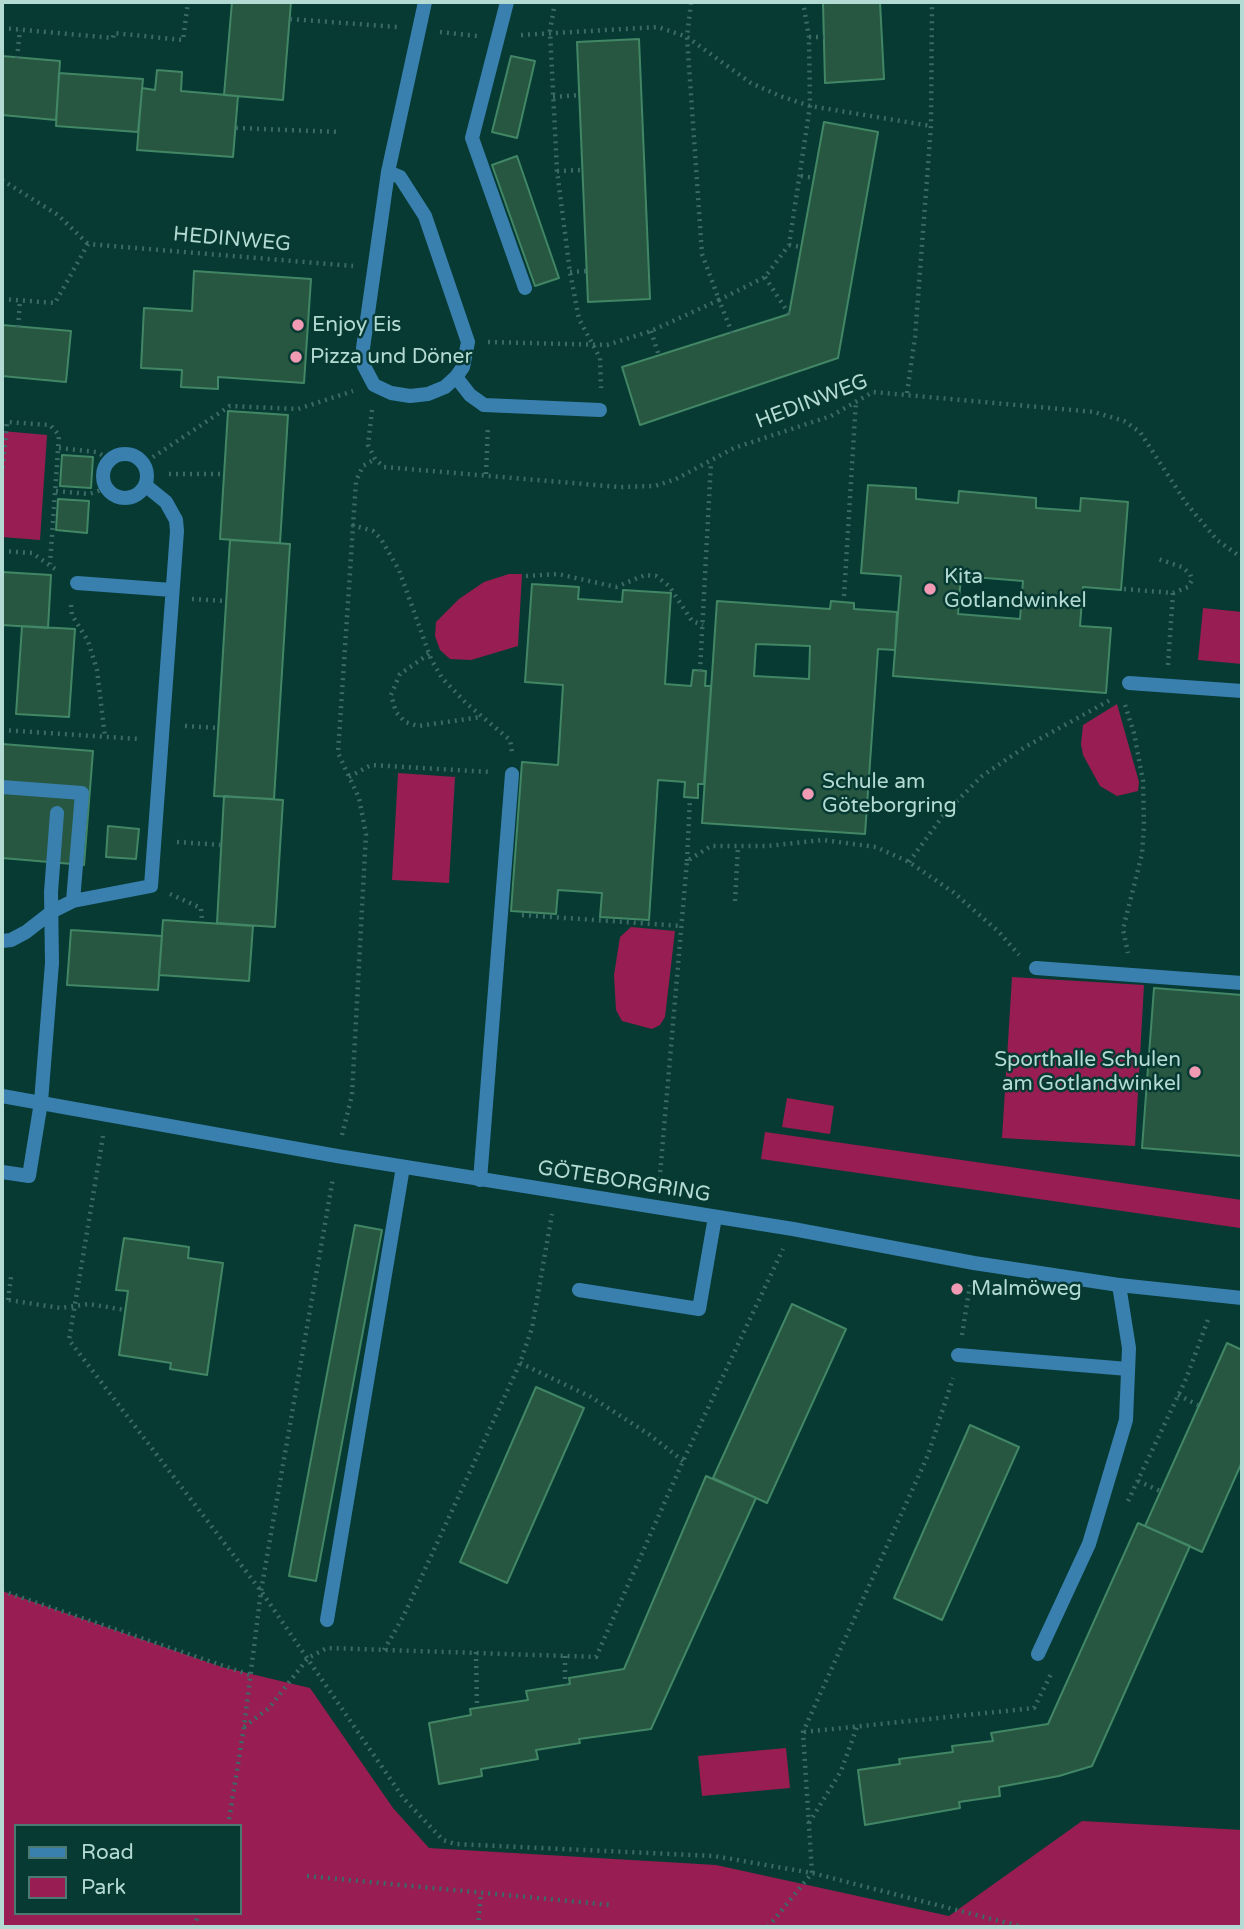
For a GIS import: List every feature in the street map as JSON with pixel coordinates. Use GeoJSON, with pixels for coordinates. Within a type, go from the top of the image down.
{"type":"FeatureCollection","features":[{"type":"Feature","properties":{"kind":"street"},"geometry":{"type":"LineString","coordinates":[[388,172],[400,177],[425,216],[468,342],[463,367],[456,377],[445,387],[419,396],[391,393],[374,385],[364,366],[363,348],[388,172],[425,2]]}},
{"type":"Feature","properties":{"kind":"street"},"geometry":{"type":"LineString","coordinates":[[507,2],[472,138],[525,288]]}},
{"type":"Feature","properties":{"kind":"street"},"geometry":{"type":"LineString","coordinates":[[456,377],[470,395],[489,406],[600,410]]}},
{"type":"Feature","properties":{"kind":"street"},"geometry":{"type":"LineString","coordinates":[[2,941],[11,940],[26,932],[53,911],[73,901],[151,886],[176,520],[166,502],[147,482],[144,463],[131,454],[110,460],[104,474],[107,488],[120,497],[127,498],[141,492],[147,482]]}},
{"type":"Feature","properties":{"kind":"street"},"geometry":{"type":"LineString","coordinates":[[73,588],[171,594]]}},
{"type":"Feature","properties":{"kind":"street"},"geometry":{"type":"LineString","coordinates":[[1124,688],[1167,685],[1242,691]]}},
{"type":"Feature","properties":{"kind":"street"},"geometry":{"type":"LineString","coordinates":[[480,1180],[512,774]]}},
{"type":"Feature","properties":{"kind":"street"},"geometry":{"type":"LineString","coordinates":[[2,787],[82,793],[73,901]]}},
{"type":"Feature","properties":{"kind":"street"},"geometry":{"type":"LineString","coordinates":[[2,1172],[29,1176],[41,1102],[57,813]]}},
{"type":"Feature","properties":{"kind":"street"},"geometry":{"type":"LineString","coordinates":[[1036,968],[1242,983]]}},
{"type":"Feature","properties":{"kind":"street","name":"GÖTEBORGRING"},"geometry":{"type":"LineString","coordinates":[[2,1096],[337,1156],[793,1229],[974,1263],[1119,1285],[1242,1298]]}},
{"type":"Feature","properties":{"kind":"street"},"geometry":{"type":"LineString","coordinates":[[327,1620],[403,1167]]}},
{"type":"Feature","properties":{"kind":"street"},"geometry":{"type":"LineString","coordinates":[[579,1290],[699,1309],[715,1217]]}},
{"type":"Feature","properties":{"kind":"street"},"geometry":{"type":"LineString","coordinates":[[1038,1654],[1089,1545],[1126,1420],[1129,1348],[1119,1285]]}},
{"type":"Feature","properties":{"kind":"street"},"geometry":{"type":"LineString","coordinates":[[958,1355],[1128,1369]]}},
{"type":"Feature","properties":{"kind":"path"},"geometry":{"type":"LineString","coordinates":[[2,28],[113,38],[114,33],[183,40],[188,2]]}},
{"type":"Feature","properties":{"kind":"path"},"geometry":{"type":"LineString","coordinates":[[555,2],[550,31],[557,171],[579,319],[601,367],[600,410]]}},
{"type":"Feature","properties":{"kind":"path"},"geometry":{"type":"LineString","coordinates":[[691,2],[687,37],[702,254],[732,333]]}},
{"type":"Feature","properties":{"kind":"path"},"geometry":{"type":"LineString","coordinates":[[468,342],[607,345],[651,331],[765,277],[789,245],[802,176],[810,106],[809,37],[803,2]]}},
{"type":"Feature","properties":{"kind":"path"},"geometry":{"type":"LineString","coordinates":[[907,393],[915,337],[931,126],[932,2]]}},
{"type":"Feature","properties":{"kind":"path"},"geometry":{"type":"LineString","coordinates":[[290,19],[498,37],[550,31],[658,27],[687,37],[751,83],[810,106],[931,126]]}},
{"type":"Feature","properties":{"kind":"path"},"geometry":{"type":"LineString","coordinates":[[17,58],[20,30]]}},
{"type":"Feature","properties":{"kind":"path"},"geometry":{"type":"LineString","coordinates":[[809,37],[824,37]]}},
{"type":"Feature","properties":{"kind":"path"},"geometry":{"type":"LineString","coordinates":[[553,97],[580,94]]}},
{"type":"Feature","properties":{"kind":"path"},"geometry":{"type":"LineString","coordinates":[[236,128],[340,132]]}},
{"type":"Feature","properties":{"kind":"path"},"geometry":{"type":"LineString","coordinates":[[557,171],[582,170]]}},
{"type":"Feature","properties":{"kind":"path"},"geometry":{"type":"LineString","coordinates":[[802,176],[814,178]]}},
{"type":"Feature","properties":{"kind":"path"},"geometry":{"type":"LineString","coordinates":[[2,180],[58,215],[88,244],[55,303],[2,299]]}},
{"type":"Feature","properties":{"kind":"path","name":"HEDINWEG"},"geometry":{"type":"LineString","coordinates":[[88,244],[373,267]]}},
{"type":"Feature","properties":{"kind":"path"},"geometry":{"type":"LineString","coordinates":[[789,245],[802,247]]}},
{"type":"Feature","properties":{"kind":"path"},"geometry":{"type":"LineString","coordinates":[[570,272],[587,271]]}},
{"type":"Feature","properties":{"kind":"path"},"geometry":{"type":"LineString","coordinates":[[765,277],[789,314]]}},
{"type":"Feature","properties":{"kind":"path"},"geometry":{"type":"LineString","coordinates":[[18,327],[20,301]]}},
{"type":"Feature","properties":{"kind":"path"},"geometry":{"type":"LineString","coordinates":[[651,331],[659,356]]}},
{"type":"Feature","properties":{"kind":"path"},"geometry":{"type":"LineString","coordinates":[[144,463],[230,406],[298,409],[374,385],[369,445],[374,459],[363,466],[356,481],[338,754],[364,812],[366,834],[352,1095],[337,1156],[261,1591],[228,1824]]}},
{"type":"Feature","properties":{"kind":"path","name":"HEDINWEG"},"geometry":{"type":"LineString","coordinates":[[374,459],[384,467],[619,487],[655,486],[711,462],[734,448],[831,416],[856,399],[873,392],[1094,412],[1124,421],[1140,432],[1186,503],[1217,540],[1242,558]]}},
{"type":"Feature","properties":{"kind":"path"},"geometry":{"type":"LineString","coordinates":[[844,596],[856,399]]}},
{"type":"Feature","properties":{"kind":"path"},"geometry":{"type":"LineString","coordinates":[[486,474],[489,406]]}},
{"type":"Feature","properties":{"kind":"path"},"geometry":{"type":"LineString","coordinates":[[2,475],[7,422],[50,425],[59,435],[50,564]]}},
{"type":"Feature","properties":{"kind":"path"},"geometry":{"type":"LineString","coordinates":[[59,448],[97,452],[110,460]]}},
{"type":"Feature","properties":{"kind":"path"},"geometry":{"type":"LineString","coordinates":[[700,671],[711,462]]}},
{"type":"Feature","properties":{"kind":"path"},"geometry":{"type":"LineString","coordinates":[[147,482],[181,471],[224,474]]}},
{"type":"Feature","properties":{"kind":"path"},"geometry":{"type":"LineString","coordinates":[[56,491],[89,494],[107,488]]}},
{"type":"Feature","properties":{"kind":"path"},"geometry":{"type":"LineString","coordinates":[[349,776],[371,765],[512,774],[510,740],[442,678],[429,654],[389,553],[373,531],[352,525]]}},
{"type":"Feature","properties":{"kind":"path"},"geometry":{"type":"LineString","coordinates":[[2,551],[32,553],[50,564],[62,578]]}},
{"type":"Feature","properties":{"kind":"path"},"geometry":{"type":"LineString","coordinates":[[1124,589],[1172,593],[1188,587],[1192,580],[1190,574],[1182,567],[1158,559]]}},
{"type":"Feature","properties":{"kind":"path"},"geometry":{"type":"LineString","coordinates":[[526,576],[558,575],[616,587],[645,575],[656,576],[669,586],[692,621],[704,625]]}},
{"type":"Feature","properties":{"kind":"path"},"geometry":{"type":"LineString","coordinates":[[73,588],[72,615],[88,641],[97,670],[105,737]]}},
{"type":"Feature","properties":{"kind":"path"},"geometry":{"type":"LineString","coordinates":[[1167,685],[1172,593]]}},
{"type":"Feature","properties":{"kind":"path"},"geometry":{"type":"LineString","coordinates":[[171,594],[226,601]]}},
{"type":"Feature","properties":{"kind":"path"},"geometry":{"type":"LineString","coordinates":[[429,654],[400,674],[391,695],[396,712],[405,722],[418,726],[482,716]]}},
{"type":"Feature","properties":{"kind":"path"},"geometry":{"type":"LineString","coordinates":[[909,862],[945,813],[982,776],[1124,688],[1143,781],[1142,854],[1123,929],[1137,976]]}},
{"type":"Feature","properties":{"kind":"path"},"geometry":{"type":"LineString","coordinates":[[162,724],[219,729]]}},
{"type":"Feature","properties":{"kind":"path"},"geometry":{"type":"LineString","coordinates":[[2,730],[161,741]]}},
{"type":"Feature","properties":{"kind":"path"},"geometry":{"type":"LineString","coordinates":[[657,1208],[682,926],[690,797]]}},
{"type":"Feature","properties":{"kind":"path"},"geometry":{"type":"LineString","coordinates":[[154,841],[222,845]]}},
{"type":"Feature","properties":{"kind":"path"},"geometry":{"type":"LineString","coordinates":[[687,861],[711,846],[738,847],[804,841],[842,842],[876,847],[909,862],[954,892],[999,932],[1027,964],[1036,968]]}},
{"type":"Feature","properties":{"kind":"path"},"geometry":{"type":"LineString","coordinates":[[735,901],[738,847]]}},
{"type":"Feature","properties":{"kind":"path"},"geometry":{"type":"LineString","coordinates":[[151,886],[201,908],[202,922]]}},
{"type":"Feature","properties":{"kind":"path"},"geometry":{"type":"LineString","coordinates":[[502,914],[682,926]]}},
{"type":"Feature","properties":{"kind":"path"},"geometry":{"type":"LineString","coordinates":[[106,1114],[69,1340],[261,1591],[404,1799],[443,1840],[454,1844],[715,1856],[812,1874],[1023,1927]]}},
{"type":"Feature","properties":{"kind":"path"},"geometry":{"type":"LineString","coordinates":[[384,1650],[403,1617],[520,1363],[532,1328],[556,1192]]}},
{"type":"Feature","properties":{"kind":"path"},"geometry":{"type":"LineString","coordinates":[[244,1727],[269,1708],[308,1658],[327,1648],[596,1657],[683,1461],[793,1229]]}},
{"type":"Feature","properties":{"kind":"path"},"geometry":{"type":"LineString","coordinates":[[768,1927],[812,1874],[803,1732],[928,1455],[949,1398],[974,1263]]}},
{"type":"Feature","properties":{"kind":"path"},"geometry":{"type":"LineString","coordinates":[[11,1277],[5,1300],[75,1307],[89,1304],[125,1310]]}},
{"type":"Feature","properties":{"kind":"path"},"geometry":{"type":"LineString","coordinates":[[520,1363],[591,1397],[650,1434],[683,1461]]}},
{"type":"Feature","properties":{"kind":"path"},"geometry":{"type":"LineString","coordinates":[[1178,1395],[1198,1405]]}},
{"type":"Feature","properties":{"kind":"path"},"geometry":{"type":"LineString","coordinates":[[1138,1481],[1160,1491]]}},
{"type":"Feature","properties":{"kind":"path"},"geometry":{"type":"LineString","coordinates":[[2,1591],[250,1675]]}},
{"type":"Feature","properties":{"kind":"path"},"geometry":{"type":"LineString","coordinates":[[476,1652],[477,1708]]}},
{"type":"Feature","properties":{"kind":"path"},"geometry":{"type":"LineString","coordinates":[[565,1656],[565,1685]]}},
{"type":"Feature","properties":{"kind":"path"},"geometry":{"type":"LineString","coordinates":[[809,1823],[841,1770],[857,1727]]}},
{"type":"Feature","properties":{"kind":"path"},"geometry":{"type":"LineString","coordinates":[[307,1876],[611,1905]]}},
{"type":"Feature","properties":{"kind":"path"},"geometry":{"type":"LineString","coordinates":[[478,1927],[481,1893]]}},
{"type":"Feature","properties":{"kind":"green space"},"geometry":{"type":"Polygon","coordinates":[[[2,431],[47,435],[40,540],[2,537],[2,431]]]}},
{"type":"Feature","properties":{"kind":"green space"},"geometry":{"type":"Polygon","coordinates":[[[509,574],[522,574],[518,646],[471,660],[450,659],[440,650],[435,636],[436,622],[459,599],[484,582],[509,574]]]}},
{"type":"Feature","properties":{"kind":"green space"},"geometry":{"type":"Polygon","coordinates":[[[1203,608],[1242,612],[1242,664],[1198,660],[1203,608]]]}},
{"type":"Feature","properties":{"kind":"green space"},"geometry":{"type":"Polygon","coordinates":[[[1117,704],[1139,782],[1138,791],[1117,796],[1100,786],[1083,755],[1081,744],[1083,725],[1117,704]]]}},
{"type":"Feature","properties":{"kind":"green space"},"geometry":{"type":"Polygon","coordinates":[[[398,773],[455,777],[449,883],[392,880],[398,773]]]}},
{"type":"Feature","properties":{"kind":"green space"},"geometry":{"type":"Polygon","coordinates":[[[631,927],[675,931],[665,1017],[660,1025],[652,1029],[622,1021],[616,1010],[614,975],[620,937],[631,927]]]}},
{"type":"Feature","properties":{"kind":"green space"},"geometry":{"type":"Polygon","coordinates":[[[1012,977],[1144,985],[1135,1146],[1002,1138],[1012,977]]]}},
{"type":"Feature","properties":{"kind":"green space"},"geometry":{"type":"Polygon","coordinates":[[[787,1098],[834,1106],[830,1134],[782,1127],[787,1098]]]}},
{"type":"Feature","properties":{"kind":"green space"},"geometry":{"type":"Polygon","coordinates":[[[765,1132],[1242,1200],[1240,1228],[761,1159],[765,1132]]]}},
{"type":"Feature","properties":{"kind":"green space"},"geometry":{"type":"Polygon","coordinates":[[[2,1591],[222,1667],[310,1688],[393,1808],[429,1848],[716,1865],[949,1916],[1082,1821],[1242,1830],[1242,1927],[2,1927],[2,1591]]]}},
{"type":"Feature","properties":{"kind":"green space"},"geometry":{"type":"Polygon","coordinates":[[[786,1748],[790,1788],[702,1796],[698,1756],[786,1748]]]}},
{"type":"Feature","properties":{"kind":"building"},"geometry":{"type":"Polygon","coordinates":[[[232,2],[291,2],[283,100],[224,95],[232,2]]]}},
{"type":"Feature","properties":{"kind":"building"},"geometry":{"type":"Polygon","coordinates":[[[823,2],[880,2],[884,79],[825,83],[823,2]]]}},
{"type":"Feature","properties":{"kind":"building"},"geometry":{"type":"Polygon","coordinates":[[[639,39],[650,299],[588,302],[577,42],[639,39]]]}},
{"type":"Feature","properties":{"kind":"building"},"geometry":{"type":"Polygon","coordinates":[[[2,56],[60,61],[56,120],[2,115],[2,56]]]}},
{"type":"Feature","properties":{"kind":"building"},"geometry":{"type":"Polygon","coordinates":[[[511,56],[535,61],[517,138],[492,132],[511,56]]]}},
{"type":"Feature","properties":{"kind":"building"},"geometry":{"type":"Polygon","coordinates":[[[157,70],[182,72],[181,91],[238,96],[233,157],[137,150],[142,88],[155,90],[157,70]]]}},
{"type":"Feature","properties":{"kind":"building"},"geometry":{"type":"Polygon","coordinates":[[[59,73],[143,79],[138,132],[56,126],[59,73]]]}},
{"type":"Feature","properties":{"kind":"building"},"geometry":{"type":"Polygon","coordinates":[[[824,122],[878,132],[838,358],[640,425],[622,367],[789,314],[824,122]]]}},
{"type":"Feature","properties":{"kind":"building"},"geometry":{"type":"Polygon","coordinates":[[[517,156],[559,278],[535,286],[492,165],[517,156]]]}},
{"type":"Feature","properties":{"kind":"building"},"geometry":{"type":"Polygon","coordinates":[[[194,271],[311,279],[304,383],[218,377],[218,389],[181,387],[182,370],[141,368],[144,308],[192,311],[194,271]]]}},
{"type":"Feature","properties":{"kind":"building"},"geometry":{"type":"Polygon","coordinates":[[[2,325],[71,331],[66,382],[2,376],[2,325]]]}},
{"type":"Feature","properties":{"kind":"building"},"geometry":{"type":"Polygon","coordinates":[[[228,411],[288,415],[280,543],[220,539],[228,411]]]}},
{"type":"Feature","properties":{"kind":"building"},"geometry":{"type":"Polygon","coordinates":[[[62,455],[93,457],[91,488],[60,486],[62,455]]]}},
{"type":"Feature","properties":{"kind":"building","name":"Kita Gotlandwinkel"},"geometry":{"type":"Polygon","coordinates":[[[868,485],[916,488],[916,499],[958,503],[959,491],[1036,498],[1036,508],[1080,511],[1081,498],[1128,502],[1121,590],[1083,587],[1080,626],[1111,628],[1106,693],[893,676],[901,576],[861,573],[868,485]],[[961,576],[958,614],[1020,619],[1023,581],[961,576]]]}},
{"type":"Feature","properties":{"kind":"building"},"geometry":{"type":"Polygon","coordinates":[[[58,499],[89,501],[87,533],[56,530],[58,499]]]}},
{"type":"Feature","properties":{"kind":"building"},"geometry":{"type":"Polygon","coordinates":[[[230,540],[290,544],[274,799],[214,796],[230,540]]]}},
{"type":"Feature","properties":{"kind":"building"},"geometry":{"type":"Polygon","coordinates":[[[2,572],[51,575],[48,628],[2,625],[2,572]]]}},
{"type":"Feature","properties":{"kind":"building"},"geometry":{"type":"Polygon","coordinates":[[[532,584],[579,587],[578,599],[622,602],[623,590],[671,593],[665,684],[691,686],[693,670],[706,671],[705,686],[711,686],[704,784],[698,784],[698,798],[684,797],[685,782],[658,780],[649,920],[600,917],[602,893],[558,890],[556,914],[511,911],[522,762],[558,765],[563,685],[525,682],[532,584]]]}},
{"type":"Feature","properties":{"kind":"building"},"geometry":{"type":"Polygon","coordinates":[[[717,601],[830,609],[831,601],[854,603],[854,609],[897,612],[895,650],[878,649],[865,834],[702,823],[717,601]],[[756,644],[754,676],[809,679],[810,646],[756,644]]]}},
{"type":"Feature","properties":{"kind":"building"},"geometry":{"type":"Polygon","coordinates":[[[22,626],[75,629],[69,717],[16,714],[22,626]]]}},
{"type":"Feature","properties":{"kind":"building"},"geometry":{"type":"Polygon","coordinates":[[[2,744],[93,751],[84,865],[2,858],[2,744]]]}},
{"type":"Feature","properties":{"kind":"building"},"geometry":{"type":"Polygon","coordinates":[[[224,796],[283,800],[275,927],[217,923],[224,796]]]}},
{"type":"Feature","properties":{"kind":"building"},"geometry":{"type":"Polygon","coordinates":[[[108,826],[139,829],[136,859],[106,857],[108,826]]]}},
{"type":"Feature","properties":{"kind":"building"},"geometry":{"type":"Polygon","coordinates":[[[163,920],[253,926],[249,981],[159,975],[163,920]]]}},
{"type":"Feature","properties":{"kind":"building"},"geometry":{"type":"Polygon","coordinates":[[[71,930],[162,936],[158,990],[67,985],[71,930]]]}},
{"type":"Feature","properties":{"kind":"building","name":"Sporthalle Schulen am Gotlandwinkel"},"geometry":{"type":"Polygon","coordinates":[[[1154,988],[1242,995],[1242,1156],[1142,1148],[1154,988]]]}},
{"type":"Feature","properties":{"kind":"building"},"geometry":{"type":"Polygon","coordinates":[[[355,1225],[382,1230],[316,1581],[289,1576],[355,1225]]]}},
{"type":"Feature","properties":{"kind":"building"},"geometry":{"type":"Polygon","coordinates":[[[124,1238],[189,1247],[188,1258],[223,1263],[207,1375],[170,1369],[171,1363],[119,1355],[128,1291],[116,1290],[124,1238]]]}},
{"type":"Feature","properties":{"kind":"building"},"geometry":{"type":"Polygon","coordinates":[[[792,1304],[846,1329],[767,1503],[713,1478],[792,1304]]]}},
{"type":"Feature","properties":{"kind":"building"},"geometry":{"type":"Polygon","coordinates":[[[1227,1343],[1242,1350],[1242,1462],[1202,1552],[1145,1526],[1227,1343]]]}},
{"type":"Feature","properties":{"kind":"building"},"geometry":{"type":"Polygon","coordinates":[[[536,1387],[584,1408],[507,1583],[460,1562],[536,1387]]]}},
{"type":"Feature","properties":{"kind":"building"},"geometry":{"type":"Polygon","coordinates":[[[970,1425],[1019,1447],[942,1620],[894,1598],[970,1425]]]}},
{"type":"Feature","properties":{"kind":"building"},"geometry":{"type":"Polygon","coordinates":[[[706,1476],[756,1498],[651,1729],[579,1739],[580,1743],[536,1750],[538,1759],[481,1769],[482,1776],[439,1784],[429,1723],[471,1715],[470,1709],[528,1700],[526,1691],[570,1684],[569,1678],[624,1669],[706,1476]]]}},
{"type":"Feature","properties":{"kind":"building"},"geometry":{"type":"Polygon","coordinates":[[[1138,1523],[1190,1546],[1092,1766],[1059,1776],[999,1787],[1000,1796],[959,1802],[960,1808],[865,1825],[858,1770],[900,1764],[899,1759],[953,1752],[952,1746],[993,1741],[991,1733],[1048,1724],[1138,1523]]]}},
{"type":"Feature","properties":{"kind":"place","name":"Enjoy Eis"},"geometry":{"type":"Point","coordinates":[298,325]}},
{"type":"Feature","properties":{"kind":"place","name":"Pizza und Döner"},"geometry":{"type":"Point","coordinates":[296,357]}},
{"type":"Feature","properties":{"kind":"place","name":"Kita Gotlandwinkel"},"geometry":{"type":"Point","coordinates":[930,589]}},
{"type":"Feature","properties":{"kind":"place","name":"Schule am Göteborgring"},"geometry":{"type":"Point","coordinates":[808,794]}},
{"type":"Feature","properties":{"kind":"place","name":"Sporthalle Schulen am Gotlandwinkel"},"geometry":{"type":"Point","coordinates":[1195,1072]}},
{"type":"Feature","properties":{"kind":"place","name":"Malmöweg"},"geometry":{"type":"Point","coordinates":[957,1289]}}]}
